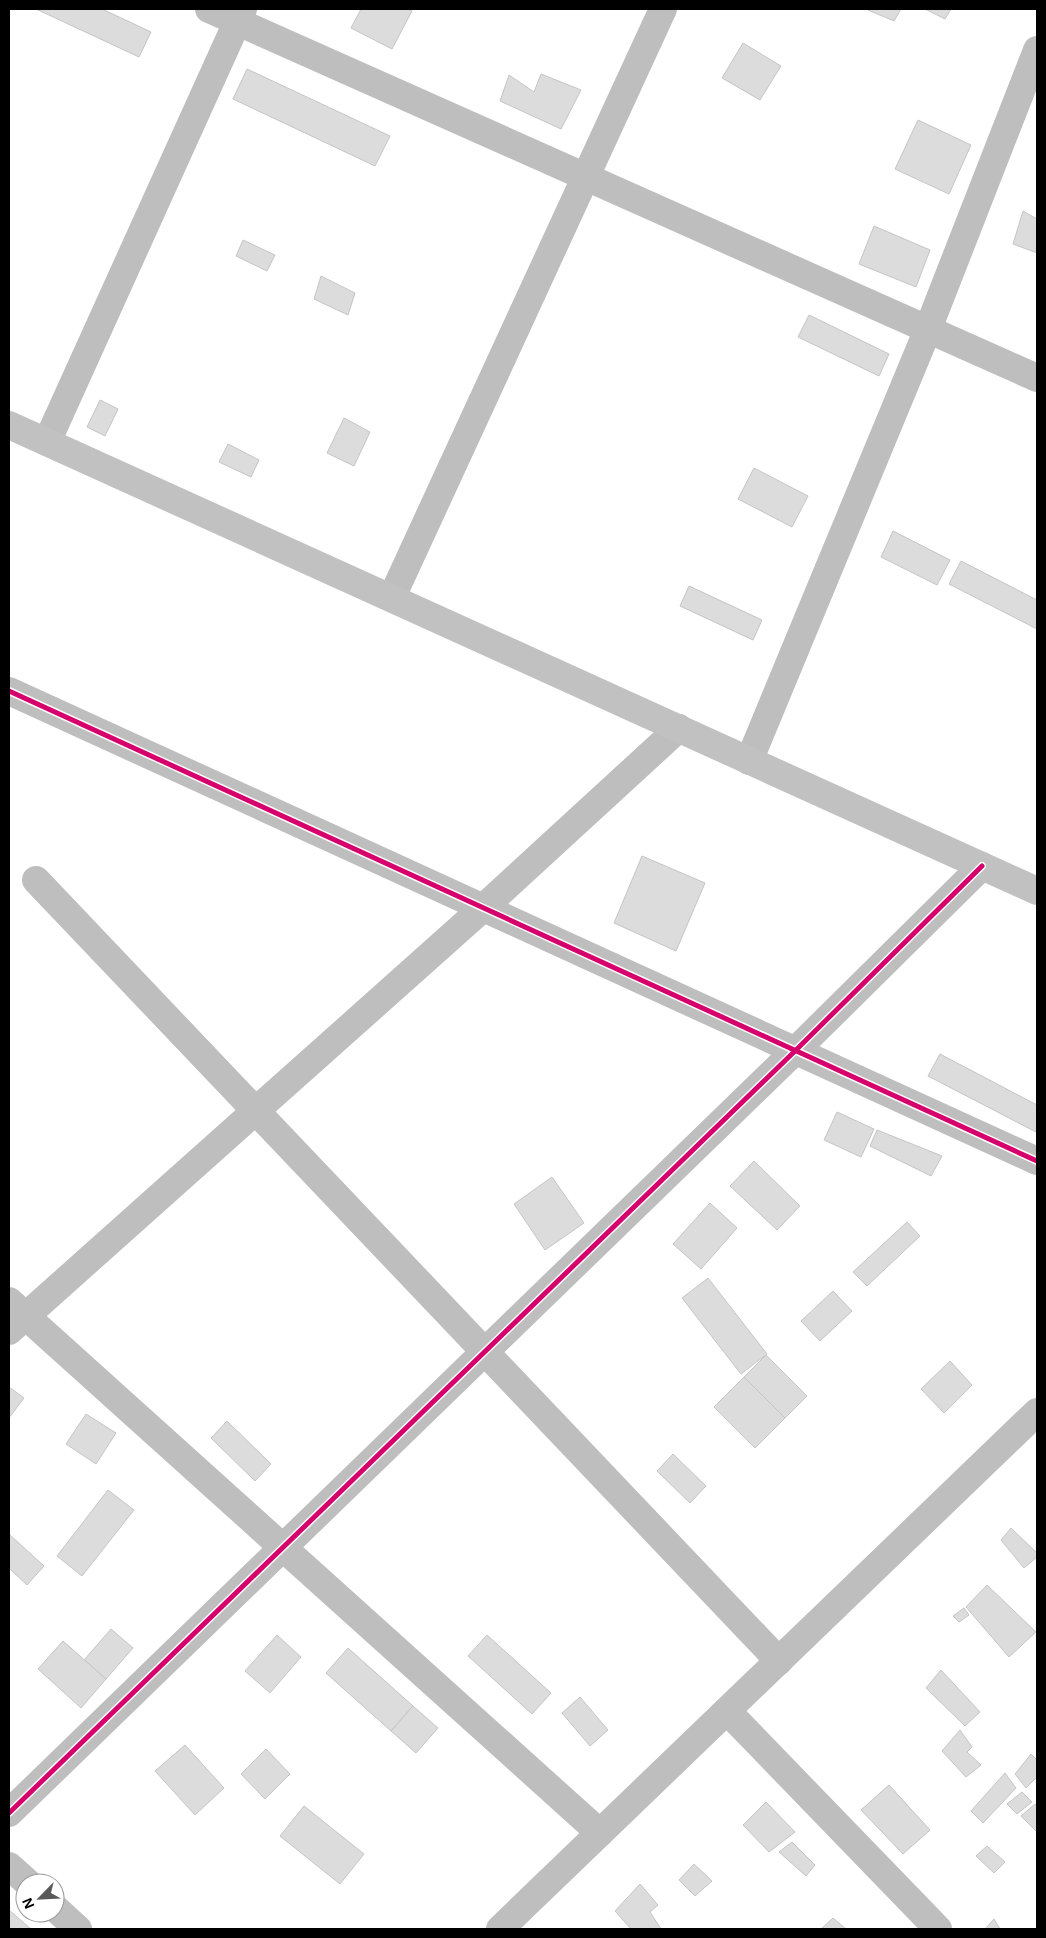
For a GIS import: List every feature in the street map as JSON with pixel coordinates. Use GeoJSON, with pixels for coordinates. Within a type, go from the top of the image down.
{"type":"FeatureCollection","features":[{"type":"Feature","properties":{"kind":"main road"},"geometry":{"type":"LineString","coordinates":[[9,425],[1037,891]]}},
{"type":"Feature","properties":{"kind":"street"},"geometry":{"type":"LineString","coordinates":[[210,9],[240,15],[586,176],[1037,378]]}},
{"type":"Feature","properties":{"kind":"street"},"geometry":{"type":"LineString","coordinates":[[392,597],[663,9]]}},
{"type":"Feature","properties":{"kind":"street"},"geometry":{"type":"LineString","coordinates":[[47,442],[240,15]]}},
{"type":"Feature","properties":{"kind":"street"},"geometry":{"type":"LineString","coordinates":[[749,761],[928,329],[1037,50]]}},
{"type":"Feature","properties":{"kind":"street"},"geometry":{"type":"LineString","coordinates":[[9,691],[1037,1161]]}},
{"type":"Feature","properties":{"kind":"street"},"geometry":{"type":"LineString","coordinates":[[600,1833],[283,1547],[14,1316],[255,1111],[482,908],[679,728]]}},
{"type":"Feature","properties":{"kind":"street"},"geometry":{"type":"LineString","coordinates":[[9,1813],[485,1352],[982,866]]}},
{"type":"Feature","properties":{"kind":"street"},"geometry":{"type":"LineString","coordinates":[[36,880],[779,1661]]}},
{"type":"Feature","properties":{"kind":"street"},"geometry":{"type":"LineString","coordinates":[[500,1929],[1037,1412]]}},
{"type":"Feature","properties":{"kind":"street"},"geometry":{"type":"LineString","coordinates":[[727,1711],[938,1929]]}},
{"type":"Feature","properties":{"kind":"street"},"geometry":{"type":"LineString","coordinates":[[65,1917],[78,1929]]}},
{"type":"Feature","properties":{"kind":"building"},"geometry":{"type":"Polygon","coordinates":[[[36,9],[102,9],[151,32],[139,57],[36,9]]]}},
{"type":"Feature","properties":{"kind":"building"},"geometry":{"type":"Polygon","coordinates":[[[361,9],[408,9],[412,11],[392,49],[351,28],[361,9]]]}},
{"type":"Feature","properties":{"kind":"building"},"geometry":{"type":"Polygon","coordinates":[[[869,9],[901,9],[894,21],[869,9]]]}},
{"type":"Feature","properties":{"kind":"building"},"geometry":{"type":"Polygon","coordinates":[[[925,9],[951,9],[945,19],[925,9]]]}},
{"type":"Feature","properties":{"kind":"building"},"geometry":{"type":"Polygon","coordinates":[[[743,43],[781,66],[760,100],[722,78],[743,43]]]}},
{"type":"Feature","properties":{"kind":"building"},"geometry":{"type":"Polygon","coordinates":[[[247,69],[390,136],[375,166],[233,99],[247,69]]]}},
{"type":"Feature","properties":{"kind":"building"},"geometry":{"type":"Polygon","coordinates":[[[541,74],[581,90],[561,129],[500,101],[509,75],[534,92],[541,74]]]}},
{"type":"Feature","properties":{"kind":"building"},"geometry":{"type":"Polygon","coordinates":[[[918,120],[971,145],[949,194],[895,169],[918,120]]]}},
{"type":"Feature","properties":{"kind":"building"},"geometry":{"type":"Polygon","coordinates":[[[1023,211],[1037,219],[1037,253],[1013,244],[1023,211]]]}},
{"type":"Feature","properties":{"kind":"building"},"geometry":{"type":"Polygon","coordinates":[[[874,226],[930,250],[916,287],[859,264],[874,226]]]}},
{"type":"Feature","properties":{"kind":"building"},"geometry":{"type":"Polygon","coordinates":[[[243,240],[275,255],[267,271],[236,256],[243,240]]]}},
{"type":"Feature","properties":{"kind":"building"},"geometry":{"type":"Polygon","coordinates":[[[321,276],[355,293],[348,315],[314,299],[321,276]]]}},
{"type":"Feature","properties":{"kind":"building"},"geometry":{"type":"Polygon","coordinates":[[[809,315],[889,354],[879,376],[798,337],[809,315]]]}},
{"type":"Feature","properties":{"kind":"building"},"geometry":{"type":"Polygon","coordinates":[[[100,400],[118,409],[105,436],[87,427],[100,400]]]}},
{"type":"Feature","properties":{"kind":"building"},"geometry":{"type":"Polygon","coordinates":[[[344,418],[370,432],[354,466],[327,453],[344,418]]]}},
{"type":"Feature","properties":{"kind":"building"},"geometry":{"type":"Polygon","coordinates":[[[228,444],[259,460],[251,477],[219,462],[228,444]]]}},
{"type":"Feature","properties":{"kind":"building"},"geometry":{"type":"Polygon","coordinates":[[[754,468],[808,496],[792,527],[738,499],[754,468]]]}},
{"type":"Feature","properties":{"kind":"building"},"geometry":{"type":"Polygon","coordinates":[[[893,531],[950,560],[937,585],[881,557],[893,531]]]}},
{"type":"Feature","properties":{"kind":"building"},"geometry":{"type":"Polygon","coordinates":[[[961,561],[1037,600],[1037,629],[949,584],[961,561]]]}},
{"type":"Feature","properties":{"kind":"building"},"geometry":{"type":"Polygon","coordinates":[[[689,586],[762,620],[753,640],[680,606],[689,586]]]}},
{"type":"Feature","properties":{"kind":"building"},"geometry":{"type":"Polygon","coordinates":[[[642,856],[705,883],[676,951],[614,923],[642,856]]]}},
{"type":"Feature","properties":{"kind":"building"},"geometry":{"type":"Polygon","coordinates":[[[940,1054],[1037,1105],[1036,1132],[928,1076],[940,1054]]]}},
{"type":"Feature","properties":{"kind":"building"},"geometry":{"type":"Polygon","coordinates":[[[837,1112],[874,1129],[861,1157],[824,1140],[837,1112]]]}},
{"type":"Feature","properties":{"kind":"building"},"geometry":{"type":"Polygon","coordinates":[[[877,1130],[942,1156],[931,1176],[870,1146],[877,1130]]]}},
{"type":"Feature","properties":{"kind":"building"},"geometry":{"type":"Polygon","coordinates":[[[754,1161],[800,1206],[777,1230],[730,1186],[754,1161]]]}},
{"type":"Feature","properties":{"kind":"building"},"geometry":{"type":"Polygon","coordinates":[[[552,1177],[584,1223],[545,1250],[514,1204],[552,1177]]]}},
{"type":"Feature","properties":{"kind":"building"},"geometry":{"type":"Polygon","coordinates":[[[710,1203],[737,1228],[701,1269],[673,1244],[710,1203]]]}},
{"type":"Feature","properties":{"kind":"building"},"geometry":{"type":"Polygon","coordinates":[[[907,1222],[920,1236],[867,1286],[853,1272],[907,1222]]]}},
{"type":"Feature","properties":{"kind":"building"},"geometry":{"type":"Polygon","coordinates":[[[708,1278],[767,1354],[741,1374],[682,1298],[708,1278]]]}},
{"type":"Feature","properties":{"kind":"building"},"geometry":{"type":"Polygon","coordinates":[[[833,1291],[852,1311],[820,1341],[801,1321],[833,1291]]]}},
{"type":"Feature","properties":{"kind":"building"},"geometry":{"type":"Polygon","coordinates":[[[766,1355],[807,1396],[785,1418],[744,1377],[766,1355]]]}},
{"type":"Feature","properties":{"kind":"building"},"geometry":{"type":"Polygon","coordinates":[[[950,1361],[972,1385],[944,1413],[921,1389],[950,1361]]]}},
{"type":"Feature","properties":{"kind":"building"},"geometry":{"type":"Polygon","coordinates":[[[744,1377],[785,1418],[755,1448],[714,1407],[744,1377]]]}},
{"type":"Feature","properties":{"kind":"building"},"geometry":{"type":"Polygon","coordinates":[[[9,1387],[24,1398],[9,1418],[9,1387]]]}},
{"type":"Feature","properties":{"kind":"building"},"geometry":{"type":"Polygon","coordinates":[[[86,1414],[116,1433],[96,1464],[66,1444],[86,1414]]]}},
{"type":"Feature","properties":{"kind":"building"},"geometry":{"type":"Polygon","coordinates":[[[227,1421],[271,1464],[255,1481],[211,1438],[227,1421]]]}},
{"type":"Feature","properties":{"kind":"building"},"geometry":{"type":"Polygon","coordinates":[[[673,1454],[706,1486],[690,1503],[657,1471],[673,1454]]]}},
{"type":"Feature","properties":{"kind":"building"},"geometry":{"type":"Polygon","coordinates":[[[108,1490],[134,1510],[82,1576],[57,1556],[108,1490]]]}},
{"type":"Feature","properties":{"kind":"building"},"geometry":{"type":"Polygon","coordinates":[[[1011,1528],[1037,1553],[1037,1557],[1024,1568],[1001,1540],[1011,1528]]]}},
{"type":"Feature","properties":{"kind":"building"},"geometry":{"type":"Polygon","coordinates":[[[9,1534],[44,1566],[27,1585],[9,1568],[9,1534]]]}},
{"type":"Feature","properties":{"kind":"building"},"geometry":{"type":"Polygon","coordinates":[[[987,1585],[1036,1632],[1009,1657],[966,1607],[987,1585]]]}},
{"type":"Feature","properties":{"kind":"building"},"geometry":{"type":"Polygon","coordinates":[[[964,1608],[969,1615],[959,1622],[953,1616],[964,1608]]]}},
{"type":"Feature","properties":{"kind":"building"},"geometry":{"type":"Polygon","coordinates":[[[111,1629],[133,1648],[106,1679],[84,1660],[111,1629]]]}},
{"type":"Feature","properties":{"kind":"building"},"geometry":{"type":"Polygon","coordinates":[[[277,1635],[301,1657],[270,1693],[245,1671],[277,1635]]]}},
{"type":"Feature","properties":{"kind":"building"},"geometry":{"type":"Polygon","coordinates":[[[487,1635],[551,1693],[532,1714],[468,1656],[487,1635]]]}},
{"type":"Feature","properties":{"kind":"building"},"geometry":{"type":"Polygon","coordinates":[[[63,1641],[106,1679],[81,1708],[38,1669],[63,1641]]]}},
{"type":"Feature","properties":{"kind":"building"},"geometry":{"type":"Polygon","coordinates":[[[348,1648],[413,1706],[391,1731],[326,1673],[348,1648]]]}},
{"type":"Feature","properties":{"kind":"building"},"geometry":{"type":"Polygon","coordinates":[[[941,1670],[980,1712],[965,1726],[926,1688],[941,1670]]]}},
{"type":"Feature","properties":{"kind":"building"},"geometry":{"type":"Polygon","coordinates":[[[580,1697],[608,1730],[590,1746],[562,1713],[580,1697]]]}},
{"type":"Feature","properties":{"kind":"building"},"geometry":{"type":"Polygon","coordinates":[[[413,1706],[438,1728],[416,1753],[391,1731],[413,1706]]]}},
{"type":"Feature","properties":{"kind":"building"},"geometry":{"type":"Polygon","coordinates":[[[960,1730],[972,1747],[967,1752],[981,1765],[966,1777],[942,1751],[960,1730]]]}},
{"type":"Feature","properties":{"kind":"building"},"geometry":{"type":"Polygon","coordinates":[[[185,1745],[224,1788],[195,1815],[155,1771],[185,1745]]]}},
{"type":"Feature","properties":{"kind":"building"},"geometry":{"type":"Polygon","coordinates":[[[266,1749],[290,1774],[265,1799],[241,1774],[266,1749]]]}},
{"type":"Feature","properties":{"kind":"building"},"geometry":{"type":"Polygon","coordinates":[[[1031,1754],[1037,1760],[1037,1777],[1026,1788],[1015,1774],[1031,1754]]]}},
{"type":"Feature","properties":{"kind":"building"},"geometry":{"type":"Polygon","coordinates":[[[1005,1773],[1016,1788],[983,1823],[971,1811],[1005,1773]]]}},
{"type":"Feature","properties":{"kind":"building"},"geometry":{"type":"Polygon","coordinates":[[[889,1785],[930,1830],[903,1854],[861,1810],[889,1785]]]}},
{"type":"Feature","properties":{"kind":"building"},"geometry":{"type":"Polygon","coordinates":[[[1022,1792],[1032,1802],[1017,1814],[1007,1804],[1022,1792]]]}},
{"type":"Feature","properties":{"kind":"building"},"geometry":{"type":"Polygon","coordinates":[[[766,1802],[795,1832],[769,1852],[743,1825],[766,1802]]]}},
{"type":"Feature","properties":{"kind":"building"},"geometry":{"type":"Polygon","coordinates":[[[1035,1804],[1037,1806],[1036,1831],[1021,1816],[1035,1804]]]}},
{"type":"Feature","properties":{"kind":"building"},"geometry":{"type":"Polygon","coordinates":[[[304,1806],[364,1854],[340,1884],[280,1836],[304,1806]]]}},
{"type":"Feature","properties":{"kind":"building"},"geometry":{"type":"Polygon","coordinates":[[[792,1842],[815,1865],[806,1876],[779,1852],[792,1842]]]}},
{"type":"Feature","properties":{"kind":"building"},"geometry":{"type":"Polygon","coordinates":[[[987,1846],[1005,1862],[994,1873],[976,1856],[987,1846]]]}},
{"type":"Feature","properties":{"kind":"building"},"geometry":{"type":"Polygon","coordinates":[[[694,1864],[712,1881],[695,1896],[679,1880],[694,1864]]]}},
{"type":"Feature","properties":{"kind":"building"},"geometry":{"type":"Polygon","coordinates":[[[640,1884],[658,1905],[650,1912],[661,1929],[631,1929],[615,1911],[640,1884]]]}},
{"type":"Feature","properties":{"kind":"building"},"geometry":{"type":"Polygon","coordinates":[[[9,1910],[15,1915],[15,1923],[24,1923],[31,1929],[9,1929],[9,1910]]]}},
{"type":"Feature","properties":{"kind":"building"},"geometry":{"type":"Polygon","coordinates":[[[833,1918],[846,1929],[821,1929],[833,1918]]]}},
{"type":"Feature","properties":{"kind":"building"},"geometry":{"type":"Polygon","coordinates":[[[994,1919],[1000,1929],[985,1929],[994,1919]]]}},
{"type":"Feature","properties":{"kind":"cycle path"},"geometry":{"type":"LineString","coordinates":[[9,691],[1037,1161]]}},
{"type":"Feature","properties":{"kind":"cycle path"},"geometry":{"type":"LineString","coordinates":[[9,1813],[795,1051],[982,866]]}}]}
